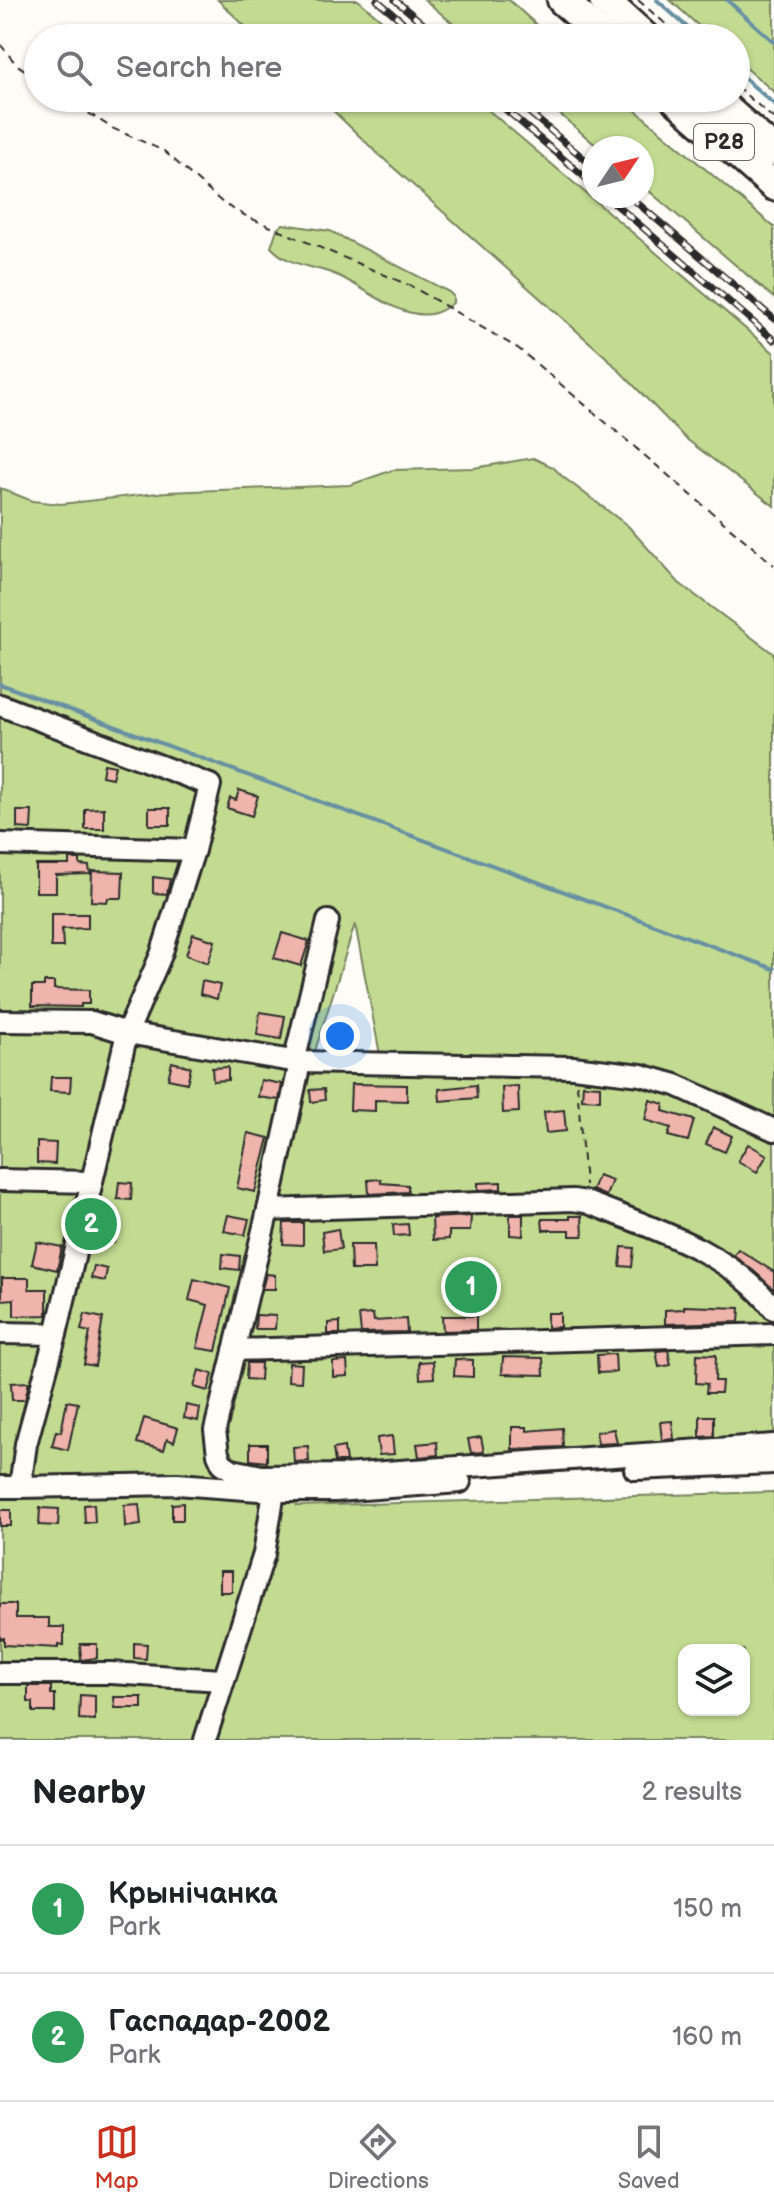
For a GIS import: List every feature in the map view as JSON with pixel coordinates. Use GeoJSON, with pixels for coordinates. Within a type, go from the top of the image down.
{"type":"FeatureCollection","features":[{"type":"Feature","properties":{"kind":"highway"},"geometry":{"type":"LineString","coordinates":[[562,0],[589,24]]}},
{"type":"Feature","properties":{"kind":"highway"},"geometry":{"type":"LineString","coordinates":[[604,0],[631,24]]}},
{"type":"Feature","properties":{"kind":"highway","name":"Р28"},"geometry":{"type":"LineString","coordinates":[[690,112],[774,186]]}},
{"type":"Feature","properties":{"kind":"highway","name":"Р28"},"geometry":{"type":"LineString","coordinates":[[730,112],[774,151]]}},
{"type":"Feature","properties":{"kind":"street"},"geometry":{"type":"LineString","coordinates":[[0,705],[210,785],[194,850],[161,955],[127,1033],[56,1334],[26,1444],[10,1487],[177,1484],[274,1491],[335,1491],[636,1469],[774,1463]]}},
{"type":"Feature","properties":{"kind":"street"},"geometry":{"type":"LineString","coordinates":[[0,844],[194,850]]}},
{"type":"Feature","properties":{"kind":"street"},"geometry":{"type":"LineString","coordinates":[[328,921],[268,1210],[215,1430],[222,1463],[232,1470],[262,1476],[342,1475],[774,1445]]}},
{"type":"Feature","properties":{"kind":"street"},"geometry":{"type":"LineString","coordinates":[[0,1021],[92,1022],[127,1033],[296,1067],[575,1067],[641,1075],[676,1085],[774,1130]]}},
{"type":"Feature","properties":{"kind":"street"},"geometry":{"type":"LineString","coordinates":[[0,1180],[91,1182]]}},
{"type":"Feature","properties":{"kind":"street"},"geometry":{"type":"LineString","coordinates":[[268,1210],[586,1202],[687,1243],[722,1263],[759,1292],[774,1309]]}},
{"type":"Feature","properties":{"kind":"street"},"geometry":{"type":"LineString","coordinates":[[0,1333],[56,1334]]}},
{"type":"Feature","properties":{"kind":"street"},"geometry":{"type":"LineString","coordinates":[[234,1350],[774,1334]]}},
{"type":"Feature","properties":{"kind":"street"},"geometry":{"type":"LineString","coordinates":[[205,1740],[264,1554],[274,1491]]}},
{"type":"Feature","properties":{"kind":"street"},"geometry":{"type":"LineString","coordinates":[[0,1673],[111,1673],[222,1680]]}},
{"type":"Feature","properties":{"kind":"path"},"geometry":{"type":"LineString","coordinates":[[638,0],[666,24]]}},
{"type":"Feature","properties":{"kind":"path"},"geometry":{"type":"LineString","coordinates":[[0,44],[24,69]]}},
{"type":"Feature","properties":{"kind":"path"},"geometry":{"type":"LineString","coordinates":[[750,98],[774,119]]}},
{"type":"Feature","properties":{"kind":"path"},"geometry":{"type":"LineString","coordinates":[[87,112],[112,128],[164,151],[224,204],[411,286],[519,349],[774,565]]}},
{"type":"Feature","properties":{"kind":"path"},"geometry":{"type":"LineString","coordinates":[[575,1067],[586,1202]]}},
{"type":"Feature","properties":{"kind":"green space"},"geometry":{"type":"Polygon","coordinates":[[[218,0],[358,0],[386,24],[243,24],[218,0]]]}},
{"type":"Feature","properties":{"kind":"green space"},"geometry":{"type":"Polygon","coordinates":[[[425,0],[509,0],[536,24],[453,24],[425,0]]]}},
{"type":"Feature","properties":{"kind":"green space"},"geometry":{"type":"Polygon","coordinates":[[[670,0],[774,0],[774,92],[750,71],[750,24],[697,24],[670,0]]]}},
{"type":"Feature","properties":{"kind":"green space"},"geometry":{"type":"Polygon","coordinates":[[[335,112],[490,112],[582,190],[582,208],[603,208],[774,353],[774,506],[685,438],[606,357],[335,112]]]}},
{"type":"Feature","properties":{"kind":"green space"},"geometry":{"type":"Polygon","coordinates":[[[557,112],[638,112],[774,227],[774,298],[654,195],[654,136],[585,136],[557,112]]]}},
{"type":"Feature","properties":{"kind":"green space"},"geometry":{"type":"Polygon","coordinates":[[[283,224],[330,231],[449,292],[453,303],[434,313],[412,313],[334,274],[292,262],[271,247],[277,229],[283,224]]]}},
{"type":"Feature","properties":{"kind":"green space"},"geometry":{"type":"Polygon","coordinates":[[[533,458],[553,467],[628,526],[679,583],[774,654],[774,1453],[293,1487],[297,1506],[774,1492],[774,1740],[0,1740],[0,488],[32,501],[61,504],[167,492],[350,485],[393,470],[474,468],[533,458]],[[355,924],[310,1067],[382,1065],[355,924]]]}},
{"type":"Feature","properties":{"kind":"building"},"geometry":{"type":"Polygon","coordinates":[[[104,764],[115,766],[112,778],[102,776],[104,764]]]}},
{"type":"Feature","properties":{"kind":"building"},"geometry":{"type":"Polygon","coordinates":[[[239,790],[258,796],[252,816],[227,808],[230,798],[236,800],[239,790]]]}},
{"type":"Feature","properties":{"kind":"building"},"geometry":{"type":"Polygon","coordinates":[[[104,808],[104,829],[85,829],[85,809],[104,808]]]}},
{"type":"Feature","properties":{"kind":"building"},"geometry":{"type":"Polygon","coordinates":[[[149,808],[170,808],[170,825],[149,825],[149,808]]]}},
{"type":"Feature","properties":{"kind":"building"},"geometry":{"type":"Polygon","coordinates":[[[17,811],[32,811],[31,829],[17,828],[17,811]]]}},
{"type":"Feature","properties":{"kind":"building"},"geometry":{"type":"Polygon","coordinates":[[[69,859],[80,859],[80,865],[89,866],[90,874],[56,875],[56,892],[36,892],[36,865],[69,865],[69,859]]]}},
{"type":"Feature","properties":{"kind":"building"},"geometry":{"type":"Polygon","coordinates":[[[92,871],[123,872],[122,898],[108,898],[107,902],[91,901],[92,871]]]}},
{"type":"Feature","properties":{"kind":"building"},"geometry":{"type":"Polygon","coordinates":[[[153,877],[170,879],[167,894],[153,893],[153,877]]]}},
{"type":"Feature","properties":{"kind":"building"},"geometry":{"type":"Polygon","coordinates":[[[51,914],[88,914],[88,928],[62,929],[63,947],[51,947],[51,914]]]}},
{"type":"Feature","properties":{"kind":"building"},"geometry":{"type":"Polygon","coordinates":[[[282,933],[309,941],[301,966],[274,958],[282,933]]]}},
{"type":"Feature","properties":{"kind":"building"},"geometry":{"type":"Polygon","coordinates":[[[193,934],[215,941],[208,963],[186,955],[193,934]]]}},
{"type":"Feature","properties":{"kind":"building"},"geometry":{"type":"Polygon","coordinates":[[[202,981],[220,985],[217,999],[200,994],[202,981]]]}},
{"type":"Feature","properties":{"kind":"building"},"geometry":{"type":"Polygon","coordinates":[[[44,982],[54,982],[54,989],[89,990],[89,1004],[81,1004],[81,1007],[32,1006],[32,986],[44,986],[44,982]]]}},
{"type":"Feature","properties":{"kind":"building"},"geometry":{"type":"Polygon","coordinates":[[[260,1012],[285,1016],[281,1039],[257,1035],[260,1012]]]}},
{"type":"Feature","properties":{"kind":"building"},"geometry":{"type":"Polygon","coordinates":[[[172,1062],[191,1067],[187,1083],[168,1079],[172,1062]]]}},
{"type":"Feature","properties":{"kind":"building"},"geometry":{"type":"Polygon","coordinates":[[[228,1067],[228,1080],[213,1081],[212,1068],[228,1067]]]}},
{"type":"Feature","properties":{"kind":"building"},"geometry":{"type":"Polygon","coordinates":[[[51,1077],[71,1077],[70,1092],[50,1091],[51,1077]]]}},
{"type":"Feature","properties":{"kind":"building"},"geometry":{"type":"Polygon","coordinates":[[[261,1080],[282,1084],[279,1100],[258,1097],[261,1080]]]}},
{"type":"Feature","properties":{"kind":"building"},"geometry":{"type":"Polygon","coordinates":[[[351,1084],[407,1085],[407,1101],[375,1100],[375,1111],[350,1110],[351,1084]]]}},
{"type":"Feature","properties":{"kind":"building"},"geometry":{"type":"Polygon","coordinates":[[[476,1085],[477,1098],[440,1101],[439,1089],[476,1085]]]}},
{"type":"Feature","properties":{"kind":"building"},"geometry":{"type":"Polygon","coordinates":[[[583,1085],[600,1086],[600,1100],[582,1099],[583,1085]]]}},
{"type":"Feature","properties":{"kind":"building"},"geometry":{"type":"Polygon","coordinates":[[[518,1086],[519,1112],[503,1113],[502,1087],[518,1086]]]}},
{"type":"Feature","properties":{"kind":"building"},"geometry":{"type":"Polygon","coordinates":[[[324,1089],[325,1100],[311,1102],[310,1090],[324,1089]]]}},
{"type":"Feature","properties":{"kind":"building"},"geometry":{"type":"Polygon","coordinates":[[[650,1100],[664,1104],[663,1111],[694,1120],[688,1141],[668,1136],[671,1128],[645,1120],[650,1100]]]}},
{"type":"Feature","properties":{"kind":"building"},"geometry":{"type":"Polygon","coordinates":[[[564,1110],[566,1131],[546,1133],[544,1112],[564,1110]]]}},
{"type":"Feature","properties":{"kind":"building"},"geometry":{"type":"Polygon","coordinates":[[[713,1127],[732,1136],[725,1152],[706,1144],[713,1127]]]}},
{"type":"Feature","properties":{"kind":"building"},"geometry":{"type":"Polygon","coordinates":[[[248,1133],[269,1138],[255,1192],[237,1188],[248,1133]]]}},
{"type":"Feature","properties":{"kind":"building"},"geometry":{"type":"Polygon","coordinates":[[[37,1142],[56,1143],[55,1164],[37,1163],[37,1142]]]}},
{"type":"Feature","properties":{"kind":"building"},"geometry":{"type":"Polygon","coordinates":[[[748,1144],[767,1155],[757,1172],[738,1161],[748,1144]]]}},
{"type":"Feature","properties":{"kind":"building"},"geometry":{"type":"Polygon","coordinates":[[[598,1175],[612,1180],[606,1196],[592,1190],[598,1175]]]}},
{"type":"Feature","properties":{"kind":"building"},"geometry":{"type":"Polygon","coordinates":[[[381,1179],[381,1183],[408,1185],[408,1192],[369,1194],[368,1180],[381,1179]]]}},
{"type":"Feature","properties":{"kind":"building"},"geometry":{"type":"Polygon","coordinates":[[[119,1182],[132,1183],[131,1200],[117,1199],[119,1182]]]}},
{"type":"Feature","properties":{"kind":"building"},"geometry":{"type":"Polygon","coordinates":[[[501,1182],[501,1189],[478,1190],[478,1183],[501,1182]]]}},
{"type":"Feature","properties":{"kind":"building"},"geometry":{"type":"Polygon","coordinates":[[[228,1215],[249,1219],[245,1235],[224,1231],[228,1215]]]}},
{"type":"Feature","properties":{"kind":"building"},"geometry":{"type":"Polygon","coordinates":[[[510,1215],[523,1215],[523,1236],[510,1235],[510,1215]]]}},
{"type":"Feature","properties":{"kind":"building"},"geometry":{"type":"Polygon","coordinates":[[[471,1216],[470,1231],[449,1231],[449,1239],[433,1240],[432,1218],[471,1216]]]}},
{"type":"Feature","properties":{"kind":"building"},"geometry":{"type":"Polygon","coordinates":[[[570,1216],[582,1216],[583,1236],[570,1236],[570,1230],[543,1230],[542,1219],[570,1219],[570,1216]]]}},
{"type":"Feature","properties":{"kind":"building"},"geometry":{"type":"Polygon","coordinates":[[[107,1220],[119,1223],[114,1243],[102,1240],[107,1220]]]}},
{"type":"Feature","properties":{"kind":"building"},"geometry":{"type":"Polygon","coordinates":[[[284,1223],[303,1223],[303,1245],[283,1244],[284,1223]]]}},
{"type":"Feature","properties":{"kind":"building"},"geometry":{"type":"Polygon","coordinates":[[[408,1224],[409,1235],[394,1236],[393,1225],[408,1224]]]}},
{"type":"Feature","properties":{"kind":"building"},"geometry":{"type":"Polygon","coordinates":[[[338,1229],[341,1249],[324,1251],[322,1232],[338,1229]]]}},
{"type":"Feature","properties":{"kind":"building"},"geometry":{"type":"Polygon","coordinates":[[[37,1242],[62,1247],[57,1270],[32,1264],[37,1242]]]}},
{"type":"Feature","properties":{"kind":"building"},"geometry":{"type":"Polygon","coordinates":[[[350,1245],[374,1245],[375,1270],[351,1270],[350,1245]]]}},
{"type":"Feature","properties":{"kind":"building"},"geometry":{"type":"Polygon","coordinates":[[[622,1247],[634,1248],[632,1267],[620,1266],[622,1247]]]}},
{"type":"Feature","properties":{"kind":"building"},"geometry":{"type":"Polygon","coordinates":[[[738,1249],[774,1272],[774,1290],[734,1255],[738,1249]]]}},
{"type":"Feature","properties":{"kind":"building"},"geometry":{"type":"Polygon","coordinates":[[[223,1254],[240,1256],[239,1270],[222,1268],[223,1254]]]}},
{"type":"Feature","properties":{"kind":"building"},"geometry":{"type":"Polygon","coordinates":[[[94,1266],[107,1269],[105,1281],[91,1278],[94,1266]]]}},
{"type":"Feature","properties":{"kind":"building"},"geometry":{"type":"Polygon","coordinates":[[[266,1274],[275,1275],[275,1289],[262,1289],[266,1274]]]}},
{"type":"Feature","properties":{"kind":"building"},"geometry":{"type":"Polygon","coordinates":[[[2,1278],[29,1278],[29,1289],[47,1289],[47,1315],[14,1316],[14,1299],[2,1300],[2,1278]]]}},
{"type":"Feature","properties":{"kind":"building"},"geometry":{"type":"Polygon","coordinates":[[[194,1279],[230,1288],[216,1351],[197,1348],[208,1305],[189,1300],[194,1279]]]}},
{"type":"Feature","properties":{"kind":"building"},"geometry":{"type":"Polygon","coordinates":[[[684,1306],[740,1308],[739,1322],[665,1324],[665,1310],[684,1309],[684,1306]]]}},
{"type":"Feature","properties":{"kind":"building"},"geometry":{"type":"Polygon","coordinates":[[[547,1313],[560,1313],[560,1327],[547,1328],[547,1313]]]}},
{"type":"Feature","properties":{"kind":"building"},"geometry":{"type":"Polygon","coordinates":[[[85,1314],[103,1318],[95,1366],[84,1364],[90,1332],[81,1330],[85,1314]]]}},
{"type":"Feature","properties":{"kind":"building"},"geometry":{"type":"Polygon","coordinates":[[[373,1314],[374,1321],[406,1319],[407,1332],[361,1333],[359,1315],[373,1314]]]}},
{"type":"Feature","properties":{"kind":"building"},"geometry":{"type":"Polygon","coordinates":[[[256,1315],[276,1316],[275,1329],[255,1329],[256,1315]]]}},
{"type":"Feature","properties":{"kind":"building"},"geometry":{"type":"Polygon","coordinates":[[[442,1316],[476,1316],[476,1330],[443,1331],[442,1316]]]}},
{"type":"Feature","properties":{"kind":"building"},"geometry":{"type":"Polygon","coordinates":[[[340,1322],[340,1334],[328,1334],[328,1323],[340,1322]]]}},
{"type":"Feature","properties":{"kind":"building"},"geometry":{"type":"Polygon","coordinates":[[[668,1350],[671,1365],[659,1367],[656,1351],[668,1350]]]}},
{"type":"Feature","properties":{"kind":"building"},"geometry":{"type":"Polygon","coordinates":[[[615,1354],[616,1372],[598,1373],[597,1355],[615,1354]]]}},
{"type":"Feature","properties":{"kind":"building"},"geometry":{"type":"Polygon","coordinates":[[[697,1354],[716,1355],[715,1381],[722,1381],[721,1393],[706,1393],[707,1384],[696,1383],[697,1354]]]}},
{"type":"Feature","properties":{"kind":"building"},"geometry":{"type":"Polygon","coordinates":[[[503,1357],[543,1358],[544,1375],[502,1374],[503,1357]]]}},
{"type":"Feature","properties":{"kind":"building"},"geometry":{"type":"Polygon","coordinates":[[[455,1359],[473,1360],[473,1377],[454,1376],[455,1359]]]}},
{"type":"Feature","properties":{"kind":"building"},"geometry":{"type":"Polygon","coordinates":[[[347,1361],[348,1376],[333,1377],[333,1362],[347,1361]]]}},
{"type":"Feature","properties":{"kind":"building"},"geometry":{"type":"Polygon","coordinates":[[[433,1361],[434,1378],[420,1379],[419,1362],[433,1361]]]}},
{"type":"Feature","properties":{"kind":"building"},"geometry":{"type":"Polygon","coordinates":[[[247,1363],[261,1363],[260,1380],[246,1379],[247,1363]]]}},
{"type":"Feature","properties":{"kind":"building"},"geometry":{"type":"Polygon","coordinates":[[[289,1363],[302,1364],[301,1382],[288,1381],[289,1363]]]}},
{"type":"Feature","properties":{"kind":"building"},"geometry":{"type":"Polygon","coordinates":[[[199,1370],[213,1374],[208,1391],[194,1387],[199,1370]]]}},
{"type":"Feature","properties":{"kind":"building"},"geometry":{"type":"Polygon","coordinates":[[[29,1382],[25,1400],[12,1400],[11,1383],[29,1382]]]}},
{"type":"Feature","properties":{"kind":"building"},"geometry":{"type":"Polygon","coordinates":[[[67,1401],[78,1403],[68,1450],[52,1446],[56,1431],[61,1432],[67,1401]]]}},
{"type":"Feature","properties":{"kind":"building"},"geometry":{"type":"Polygon","coordinates":[[[186,1405],[200,1408],[198,1421],[184,1418],[186,1405]]]}},
{"type":"Feature","properties":{"kind":"building"},"geometry":{"type":"Polygon","coordinates":[[[700,1416],[714,1416],[714,1436],[700,1437],[700,1416]]]}},
{"type":"Feature","properties":{"kind":"building"},"geometry":{"type":"Polygon","coordinates":[[[144,1418],[178,1428],[174,1442],[167,1439],[164,1450],[137,1443],[144,1418]]]}},
{"type":"Feature","properties":{"kind":"building"},"geometry":{"type":"Polygon","coordinates":[[[672,1421],[674,1439],[662,1440],[660,1422],[672,1421]]]}},
{"type":"Feature","properties":{"kind":"building"},"geometry":{"type":"Polygon","coordinates":[[[512,1427],[527,1427],[527,1431],[562,1428],[563,1447],[512,1449],[512,1427]]]}},
{"type":"Feature","properties":{"kind":"building"},"geometry":{"type":"Polygon","coordinates":[[[614,1429],[617,1443],[598,1444],[596,1432],[614,1429]]]}},
{"type":"Feature","properties":{"kind":"building"},"geometry":{"type":"Polygon","coordinates":[[[392,1436],[394,1454],[379,1455],[377,1438],[392,1436]]]}},
{"type":"Feature","properties":{"kind":"building"},"geometry":{"type":"Polygon","coordinates":[[[481,1437],[484,1452],[471,1453],[468,1439],[481,1437]]]}},
{"type":"Feature","properties":{"kind":"building"},"geometry":{"type":"Polygon","coordinates":[[[437,1442],[438,1455],[419,1457],[417,1444],[437,1442]]]}},
{"type":"Feature","properties":{"kind":"building"},"geometry":{"type":"Polygon","coordinates":[[[250,1444],[267,1444],[267,1462],[250,1460],[250,1444]]]}},
{"type":"Feature","properties":{"kind":"building"},"geometry":{"type":"Polygon","coordinates":[[[308,1446],[309,1461],[294,1462],[293,1447],[308,1446]]]}},
{"type":"Feature","properties":{"kind":"building"},"geometry":{"type":"Polygon","coordinates":[[[344,1447],[346,1462],[335,1462],[333,1449],[344,1447]]]}},
{"type":"Feature","properties":{"kind":"building"},"geometry":{"type":"Polygon","coordinates":[[[183,1503],[183,1520],[172,1520],[172,1504],[183,1503]]]}},
{"type":"Feature","properties":{"kind":"building"},"geometry":{"type":"Polygon","coordinates":[[[94,1504],[95,1522],[85,1523],[84,1505],[94,1504]]]}},
{"type":"Feature","properties":{"kind":"building"},"geometry":{"type":"Polygon","coordinates":[[[139,1504],[141,1525],[125,1527],[124,1505],[139,1504]]]}},
{"type":"Feature","properties":{"kind":"building"},"geometry":{"type":"Polygon","coordinates":[[[40,1508],[59,1509],[58,1526],[39,1525],[40,1508]]]}},
{"type":"Feature","properties":{"kind":"building"},"geometry":{"type":"Polygon","coordinates":[[[0,1510],[11,1510],[11,1526],[0,1526],[0,1510]]]}},
{"type":"Feature","properties":{"kind":"building"},"geometry":{"type":"Polygon","coordinates":[[[220,1571],[232,1571],[232,1592],[220,1592],[220,1571]]]}},
{"type":"Feature","properties":{"kind":"building"},"geometry":{"type":"Polygon","coordinates":[[[0,1604],[16,1604],[16,1618],[49,1618],[49,1627],[64,1627],[64,1645],[58,1644],[58,1648],[4,1645],[4,1638],[0,1639],[0,1604]]]}},
{"type":"Feature","properties":{"kind":"building"},"geometry":{"type":"Polygon","coordinates":[[[134,1643],[147,1644],[146,1659],[134,1658],[134,1643]]]}},
{"type":"Feature","properties":{"kind":"building"},"geometry":{"type":"Polygon","coordinates":[[[80,1644],[97,1644],[97,1658],[81,1660],[80,1644]]]}},
{"type":"Feature","properties":{"kind":"building"},"geometry":{"type":"Polygon","coordinates":[[[28,1686],[51,1686],[51,1694],[55,1694],[55,1712],[33,1712],[33,1702],[28,1702],[28,1686]]]}},
{"type":"Feature","properties":{"kind":"building"},"geometry":{"type":"Polygon","coordinates":[[[80,1695],[95,1696],[95,1720],[79,1719],[80,1695]]]}},
{"type":"Feature","properties":{"kind":"building"},"geometry":{"type":"Polygon","coordinates":[[[114,1697],[142,1697],[142,1708],[115,1708],[114,1697]]]}},
{"type":"Feature","properties":{"kind":"waterway"},"geometry":{"type":"LineString","coordinates":[[657,0],[684,24]]}},
{"type":"Feature","properties":{"kind":"waterway"},"geometry":{"type":"LineString","coordinates":[[727,0],[774,42]]}},
{"type":"Feature","properties":{"kind":"waterway"},"geometry":{"type":"LineString","coordinates":[[750,83],[774,104]]}},
{"type":"Feature","properties":{"kind":"waterway"},"geometry":{"type":"LineString","coordinates":[[0,684],[774,969]]}},
{"type":"Feature","properties":{"kind":"railway"},"geometry":{"type":"LineString","coordinates":[[377,0],[402,21]]}},
{"type":"Feature","properties":{"kind":"railway"},"geometry":{"type":"LineString","coordinates":[[395,0],[423,24]]}},
{"type":"Feature","properties":{"kind":"railway"},"geometry":{"type":"LineString","coordinates":[[508,112],[582,175]]}},
{"type":"Feature","properties":{"kind":"railway"},"geometry":{"type":"LineString","coordinates":[[529,112],[582,157]]}},
{"type":"Feature","properties":{"kind":"railway"},"geometry":{"type":"LineString","coordinates":[[620,208],[774,340]]}},
{"type":"Feature","properties":{"kind":"railway"},"geometry":{"type":"LineString","coordinates":[[643,208],[774,319]]}},
{"type":"Feature","properties":{"kind":"place","name":"Гаспадар-2002"},"geometry":{"type":"Point","coordinates":[91,1224]}},
{"type":"Feature","properties":{"kind":"place","name":"Крынічанка"},"geometry":{"type":"Point","coordinates":[471,1287]}}]}
